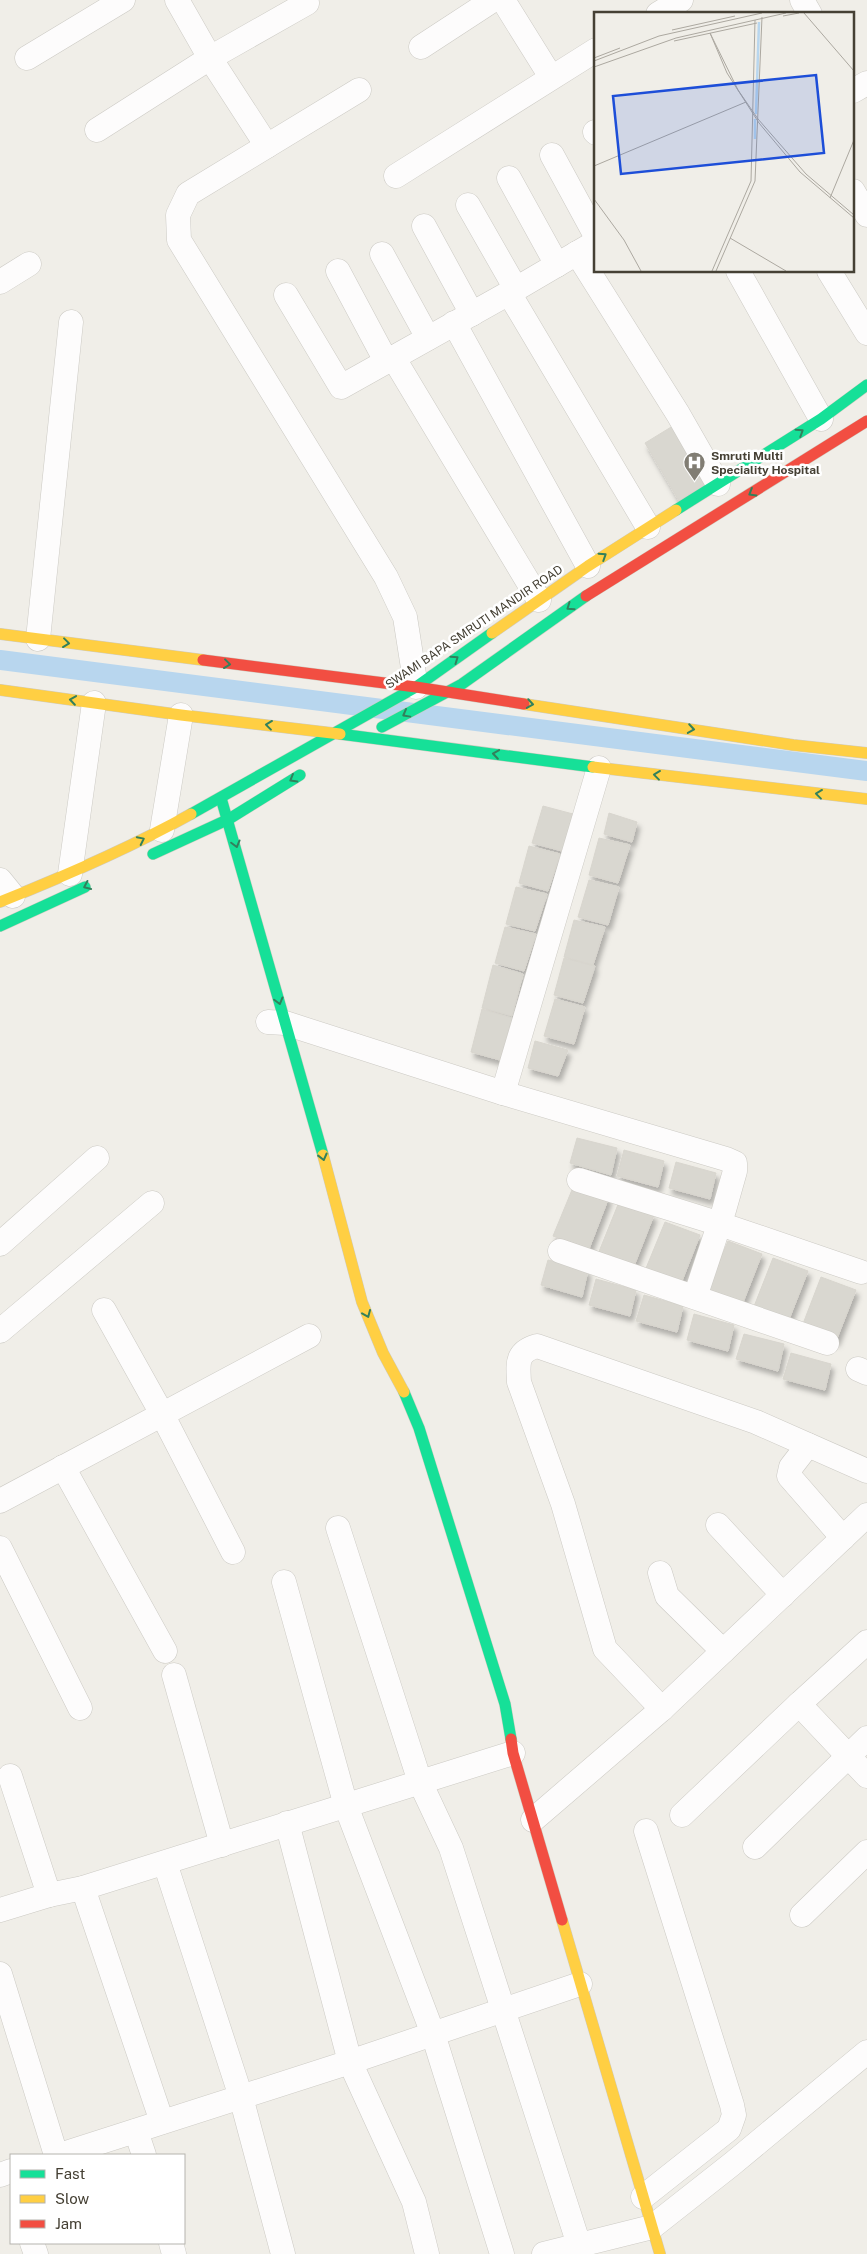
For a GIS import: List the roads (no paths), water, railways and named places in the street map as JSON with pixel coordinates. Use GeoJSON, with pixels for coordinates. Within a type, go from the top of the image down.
{"type":"FeatureCollection","features":[{"type":"Feature","properties":{"kind":"street"},"geometry":{"type":"LineString","coordinates":[[27,58],[123,0]]}},
{"type":"Feature","properties":{"kind":"street"},"geometry":{"type":"LineString","coordinates":[[177,0],[210,58],[267,146]]}},
{"type":"Feature","properties":{"kind":"street"},"geometry":{"type":"LineString","coordinates":[[661,12],[681,0]]}},
{"type":"Feature","properties":{"kind":"street"},"geometry":{"type":"LineString","coordinates":[[802,0],[809,12]]}},
{"type":"Feature","properties":{"kind":"street"},"geometry":{"type":"LineString","coordinates":[[421,47],[506,2],[551,77]]}},
{"type":"Feature","properties":{"kind":"street"},"geometry":{"type":"LineString","coordinates":[[97,130],[210,58],[307,3]]}},
{"type":"Feature","properties":{"kind":"street"},"geometry":{"type":"LineString","coordinates":[[396,176],[594,51]]}},
{"type":"Feature","properties":{"kind":"street"},"geometry":{"type":"LineString","coordinates":[[359,90],[188,194],[178,215],[179,240],[386,577],[405,617],[416,687]]}},
{"type":"Feature","properties":{"kind":"street"},"geometry":{"type":"LineString","coordinates":[[552,155],[594,232]]}},
{"type":"Feature","properties":{"kind":"street"},"geometry":{"type":"LineString","coordinates":[[508,178],[577,253],[678,414],[718,484]]}},
{"type":"Feature","properties":{"kind":"street"},"geometry":{"type":"LineString","coordinates":[[854,193],[867,215]]}},
{"type":"Feature","properties":{"kind":"street"},"geometry":{"type":"LineString","coordinates":[[468,205],[512,291],[648,527]]}},
{"type":"Feature","properties":{"kind":"street"},"geometry":{"type":"LineString","coordinates":[[424,226],[463,318],[588,566]]}},
{"type":"Feature","properties":{"kind":"street"},"geometry":{"type":"LineString","coordinates":[[286,295],[341,387],[577,253]]}},
{"type":"Feature","properties":{"kind":"street"},"geometry":{"type":"LineString","coordinates":[[382,254],[428,338]]}},
{"type":"Feature","properties":{"kind":"street"},"geometry":{"type":"LineString","coordinates":[[0,282],[29,264]]}},
{"type":"Feature","properties":{"kind":"street"},"geometry":{"type":"LineString","coordinates":[[338,271],[389,359],[539,600]]}},
{"type":"Feature","properties":{"kind":"street"},"geometry":{"type":"LineString","coordinates":[[739,272],[821,418]]}},
{"type":"Feature","properties":{"kind":"street"},"geometry":{"type":"LineString","coordinates":[[829,272],[867,333]]}},
{"type":"Feature","properties":{"kind":"street"},"geometry":{"type":"LineString","coordinates":[[38,639],[71,322]]}},
{"type":"Feature","properties":{"kind":"street","name":"SWAMI BAPA SMRUTI MANDIR ROAD"},"geometry":{"type":"LineString","coordinates":[[4,893],[70,874],[162,830],[416,687],[588,566],[821,418],[867,385]]}},
{"type":"Feature","properties":{"kind":"street"},"geometry":{"type":"LineString","coordinates":[[345,748],[462,684],[600,586],[867,421]]}},
{"type":"Feature","properties":{"kind":"street"},"geometry":{"type":"LineString","coordinates":[[0,634],[416,687],[784,743],[867,753]]}},
{"type":"Feature","properties":{"kind":"street"},"geometry":{"type":"LineString","coordinates":[[0,690],[180,715],[867,800]]}},
{"type":"Feature","properties":{"kind":"street"},"geometry":{"type":"LineString","coordinates":[[70,874],[94,703]]}},
{"type":"Feature","properties":{"kind":"street"},"geometry":{"type":"LineString","coordinates":[[162,830],[180,715]]}},
{"type":"Feature","properties":{"kind":"street"},"geometry":{"type":"LineString","coordinates":[[141,860],[215,830],[229,818],[312,768]]}},
{"type":"Feature","properties":{"kind":"street"},"geometry":{"type":"LineString","coordinates":[[503,1093],[599,768]]}},
{"type":"Feature","properties":{"kind":"street"},"geometry":{"type":"LineString","coordinates":[[221,798],[229,818],[272,1022],[310,1105],[362,1302],[383,1353],[400,1383],[425,1447],[505,1704],[511,1743],[532,1820],[660,2254]]}},
{"type":"Feature","properties":{"kind":"street"},"geometry":{"type":"LineString","coordinates":[[208,805],[215,830]]}},
{"type":"Feature","properties":{"kind":"street"},"geometry":{"type":"LineString","coordinates":[[0,926],[96,881]]}},
{"type":"Feature","properties":{"kind":"street"},"geometry":{"type":"LineString","coordinates":[[272,1022],[735,1163],[735,1171],[720,1224],[696,1298]]}},
{"type":"Feature","properties":{"kind":"street"},"geometry":{"type":"LineString","coordinates":[[0,1244],[97,1158]]}},
{"type":"Feature","properties":{"kind":"street"},"geometry":{"type":"LineString","coordinates":[[579,1180],[720,1224],[861,1272]]}},
{"type":"Feature","properties":{"kind":"street"},"geometry":{"type":"LineString","coordinates":[[0,1331],[152,1203]]}},
{"type":"Feature","properties":{"kind":"street"},"geometry":{"type":"LineString","coordinates":[[560,1251],[827,1343]]}},
{"type":"Feature","properties":{"kind":"street"},"geometry":{"type":"LineString","coordinates":[[104,1310],[162,1414],[233,1552]]}},
{"type":"Feature","properties":{"kind":"street"},"geometry":{"type":"LineString","coordinates":[[0,1500],[309,1336]]}},
{"type":"Feature","properties":{"kind":"street"},"geometry":{"type":"LineString","coordinates":[[662,1709],[605,1649],[562,1504],[519,1382],[518,1361],[526,1349],[537,1346],[756,1422],[867,1471]]}},
{"type":"Feature","properties":{"kind":"street"},"geometry":{"type":"LineString","coordinates":[[387,1389],[400,1383]]}},
{"type":"Feature","properties":{"kind":"street"},"geometry":{"type":"LineString","coordinates":[[808,1445],[791,1467],[789,1476],[843,1538]]}},
{"type":"Feature","properties":{"kind":"street"},"geometry":{"type":"LineString","coordinates":[[63,1467],[166,1652]]}},
{"type":"Feature","properties":{"kind":"street"},"geometry":{"type":"LineString","coordinates":[[532,1820],[662,1709],[867,1515]]}},
{"type":"Feature","properties":{"kind":"street"},"geometry":{"type":"LineString","coordinates":[[718,1525],[782,1595]]}},
{"type":"Feature","properties":{"kind":"street"},"geometry":{"type":"LineString","coordinates":[[338,1528],[420,1782],[451,1848],[578,2245]]}},
{"type":"Feature","properties":{"kind":"street"},"geometry":{"type":"LineString","coordinates":[[0,1548],[80,1708]]}},
{"type":"Feature","properties":{"kind":"street"},"geometry":{"type":"LineString","coordinates":[[660,1572],[667,1596],[723,1651]]}},
{"type":"Feature","properties":{"kind":"street"},"geometry":{"type":"LineString","coordinates":[[284,1582],[346,1806],[433,2034],[502,2254]]}},
{"type":"Feature","properties":{"kind":"street"},"geometry":{"type":"LineString","coordinates":[[682,1815],[867,1642]]}},
{"type":"Feature","properties":{"kind":"street"},"geometry":{"type":"LineString","coordinates":[[174,1675],[222,1845]]}},
{"type":"Feature","properties":{"kind":"street"},"geometry":{"type":"LineString","coordinates":[[799,1704],[867,1776]]}},
{"type":"Feature","properties":{"kind":"street"},"geometry":{"type":"LineString","coordinates":[[495,1711],[511,1743]]}},
{"type":"Feature","properties":{"kind":"street"},"geometry":{"type":"LineString","coordinates":[[755,1847],[867,1738]]}},
{"type":"Feature","properties":{"kind":"street"},"geometry":{"type":"LineString","coordinates":[[0,1910],[49,1895],[84,1888],[420,1782],[511,1743]]}},
{"type":"Feature","properties":{"kind":"street"},"geometry":{"type":"LineString","coordinates":[[10,1776],[49,1895]]}},
{"type":"Feature","properties":{"kind":"street"},"geometry":{"type":"LineString","coordinates":[[287,1823],[350,2062],[414,2202],[427,2254]]}},
{"type":"Feature","properties":{"kind":"street"},"geometry":{"type":"LineString","coordinates":[[643,2197],[729,2129],[734,2115],[646,1831]]}},
{"type":"Feature","properties":{"kind":"street"},"geometry":{"type":"LineString","coordinates":[[802,1915],[867,1852]]}},
{"type":"Feature","properties":{"kind":"street"},"geometry":{"type":"LineString","coordinates":[[165,1863],[241,2097],[283,2254]]}},
{"type":"Feature","properties":{"kind":"street"},"geometry":{"type":"LineString","coordinates":[[84,1888],[162,2122]]}},
{"type":"Feature","properties":{"kind":"street"},"geometry":{"type":"LineString","coordinates":[[0,1974],[56,2154]]}},
{"type":"Feature","properties":{"kind":"street"},"geometry":{"type":"LineString","coordinates":[[63,2154],[350,2062],[580,1984]]}},
{"type":"Feature","properties":{"kind":"street"},"geometry":{"type":"LineString","coordinates":[[544,2254],[652,2228],[867,2052]]}},
{"type":"Feature","properties":{"kind":"street"},"geometry":{"type":"LineString","coordinates":[[136,2131],[144,2154]]}},
{"type":"Feature","properties":{"kind":"waterway"},"geometry":{"type":"LineString","coordinates":[[0,660],[867,771]]}},
{"type":"Feature","properties":{"kind":"place","name":"Smruti Multi Speciality Hospital"},"geometry":{"type":"Point","coordinates":[695,482]}}]}
